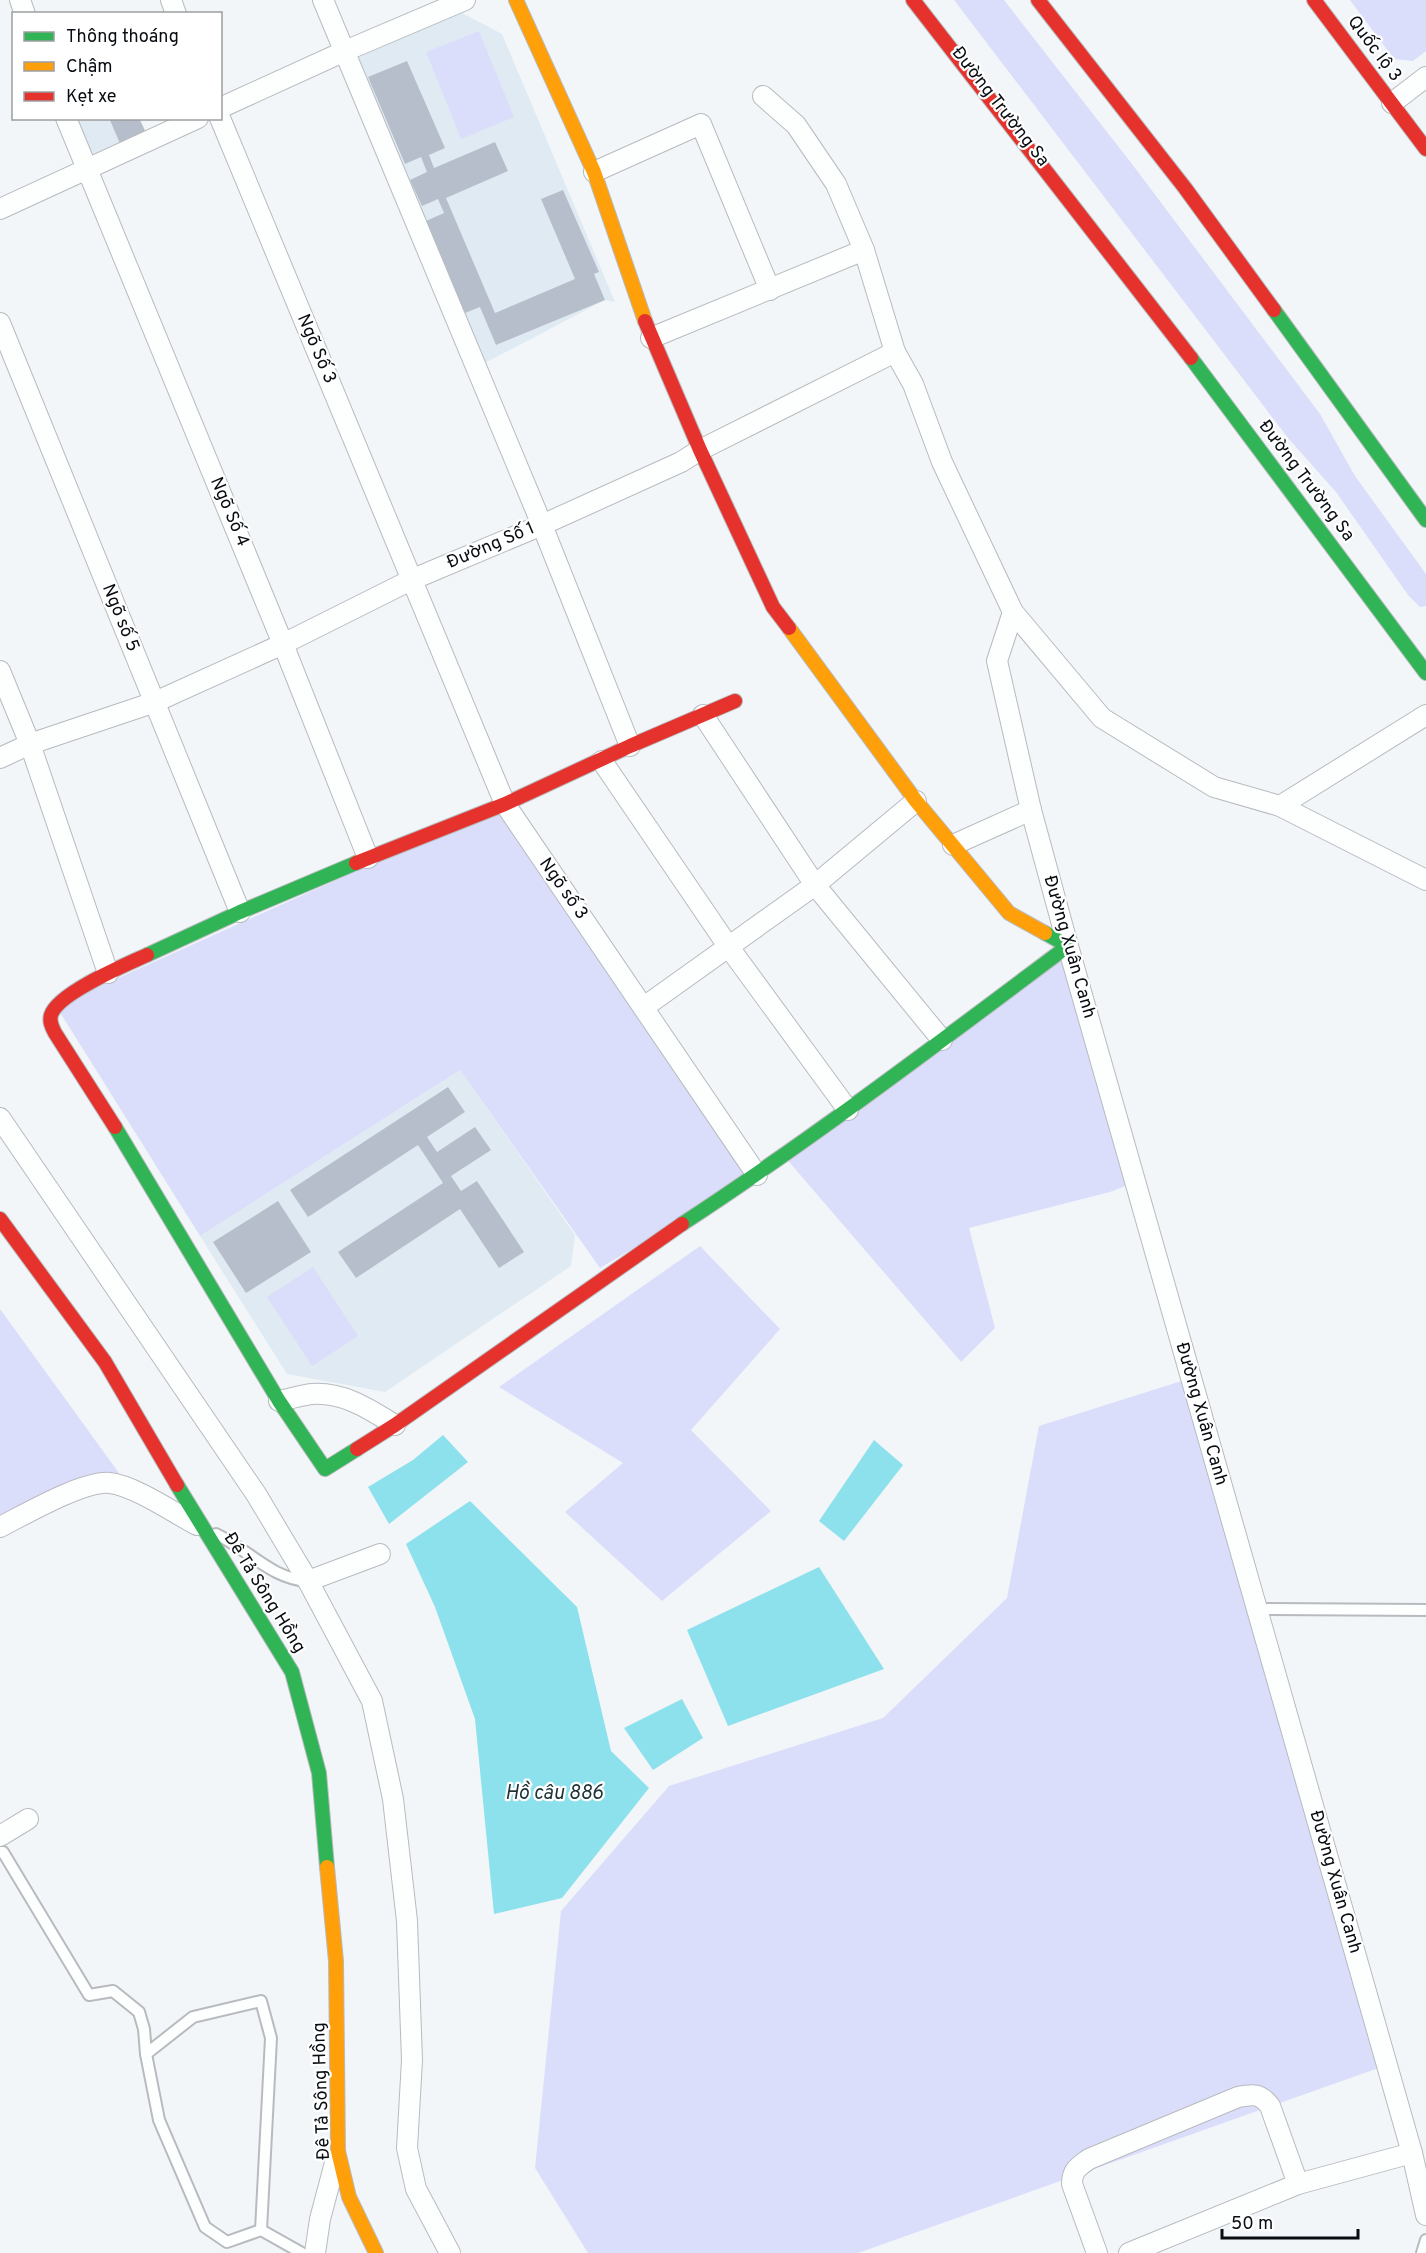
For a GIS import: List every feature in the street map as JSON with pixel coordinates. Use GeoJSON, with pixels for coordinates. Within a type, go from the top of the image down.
{"type":"FeatureCollection","features":[{"type":"Feature","properties":{"kind":"main road"},"geometry":{"type":"LineString","coordinates":[[516,0],[594,172],[651,338],[773,607],[916,801],[1010,913],[1068,946],[757,1175],[642,1250],[395,1425],[325,1469],[279,1401],[199,1265],[50,1022],[56,1006],[75,990],[108,973],[240,912],[505,804],[602,761],[630,746],[735,701]]}},
{"type":"Feature","properties":{"kind":"main road","name":"Đường Trường Sa"},"geometry":{"type":"LineString","coordinates":[[913,0],[1156,311],[1426,674]]}},
{"type":"Feature","properties":{"kind":"main road"},"geometry":{"type":"LineString","coordinates":[[1038,0],[1185,188],[1426,520]]}},
{"type":"Feature","properties":{"kind":"main road","name":"Quốc lộ 3"},"geometry":{"type":"LineString","coordinates":[[1314,0],[1426,149]]}},
{"type":"Feature","properties":{"kind":"main road","name":"Đường Trường Sa"},"geometry":{"type":"LineString","coordinates":[[1031,174],[1090,249],[1156,311]]}},
{"type":"Feature","properties":{"kind":"main road"},"geometry":{"type":"LineString","coordinates":[[1210,200],[1241,268]]}},
{"type":"Feature","properties":{"kind":"main road","name":"Đê Tả Sông Hồng"},"geometry":{"type":"LineString","coordinates":[[0,1219],[105,1362],[202,1528],[292,1671],[319,1773],[336,1961],[338,2151],[349,2197],[376,2253]]}},
{"type":"Feature","properties":{"kind":"street"},"geometry":{"type":"LineString","coordinates":[[323,0],[542,525],[630,746]]}},
{"type":"Feature","properties":{"kind":"street"},"geometry":{"type":"LineString","coordinates":[[222,107],[465,0]]}},
{"type":"Feature","properties":{"kind":"street"},"geometry":{"type":"LineString","coordinates":[[1392,103],[1426,77]]}},
{"type":"Feature","properties":{"kind":"street"},"geometry":{"type":"LineString","coordinates":[[763,96],[796,125],[836,184],[864,250],[896,351],[913,384],[942,462],[1013,612],[1102,718],[1214,787],[1280,806],[1426,880]]}},
{"type":"Feature","properties":{"kind":"street","name":"Ngõ Số 4"},"geometry":{"type":"LineString","coordinates":[[67,120],[283,644],[368,858]]}},
{"type":"Feature","properties":{"kind":"street"},"geometry":{"type":"LineString","coordinates":[[0,209],[194,120]]}},
{"type":"Feature","properties":{"kind":"street","name":"Ngõ Số 3"},"geometry":{"type":"LineString","coordinates":[[221,120],[411,580]]}},
{"type":"Feature","properties":{"kind":"street"},"geometry":{"type":"LineString","coordinates":[[594,172],[701,124],[770,290]]}},
{"type":"Feature","properties":{"kind":"street"},"geometry":{"type":"LineString","coordinates":[[651,338],[864,250]]}},
{"type":"Feature","properties":{"kind":"street","name":"Ngõ số 5"},"geometry":{"type":"LineString","coordinates":[[0,323],[240,912]]}},
{"type":"Feature","properties":{"kind":"street","name":"Đường Số 1"},"geometry":{"type":"LineString","coordinates":[[0,758],[30,744],[155,702],[283,644],[411,580],[542,525],[681,462],[700,450],[896,351]]}},
{"type":"Feature","properties":{"kind":"street","name":"Ngõ số 3"},"geometry":{"type":"LineString","coordinates":[[411,580],[505,804],[757,1175]]}},
{"type":"Feature","properties":{"kind":"street","name":"Đường Xuân Canh"},"geometry":{"type":"LineString","coordinates":[[1013,612],[997,662],[1031,810],[1412,2153],[1426,2215]]}},
{"type":"Feature","properties":{"kind":"street"},"geometry":{"type":"LineString","coordinates":[[0,670],[30,744],[108,973]]}},
{"type":"Feature","properties":{"kind":"street"},"geometry":{"type":"LineString","coordinates":[[703,715],[815,885],[942,1040]]}},
{"type":"Feature","properties":{"kind":"street"},"geometry":{"type":"LineString","coordinates":[[1280,806],[1426,715]]}},
{"type":"Feature","properties":{"kind":"street"},"geometry":{"type":"LineString","coordinates":[[602,761],[728,946],[848,1110]]}},
{"type":"Feature","properties":{"kind":"street"},"geometry":{"type":"LineString","coordinates":[[644,1006],[815,885],[916,801]]}},
{"type":"Feature","properties":{"kind":"street"},"geometry":{"type":"LineString","coordinates":[[953,845],[1031,810]]}},
{"type":"Feature","properties":{"kind":"street"},"geometry":{"type":"LineString","coordinates":[[0,1118],[256,1494],[308,1581],[372,1701],[391,1788],[407,1921],[412,2060],[407,2148],[416,2189],[450,2253]]}},
{"type":"Feature","properties":{"kind":"street"},"geometry":{"type":"LineString","coordinates":[[279,1401],[312,1394],[331,1395],[352,1400],[395,1425]]}},
{"type":"Feature","properties":{"kind":"street"},"geometry":{"type":"LineString","coordinates":[[0,1527],[57,1498],[96,1484],[109,1483],[127,1487],[202,1528]]}},
{"type":"Feature","properties":{"kind":"street"},"geometry":{"type":"LineString","coordinates":[[308,1581],[380,1554]]}},
{"type":"Feature","properties":{"kind":"street"},"geometry":{"type":"LineString","coordinates":[[0,1836],[28,1819]]}},
{"type":"Feature","properties":{"kind":"street"},"geometry":{"type":"LineString","coordinates":[[1097,2253],[1072,2184],[1072,2175],[1076,2169],[1089,2159],[1238,2097],[1254,2094],[1262,2096],[1270,2106],[1298,2184]]}},
{"type":"Feature","properties":{"kind":"street"},"geometry":{"type":"LineString","coordinates":[[315,2253],[320,2219],[338,2151]]}},
{"type":"Feature","properties":{"kind":"street"},"geometry":{"type":"LineString","coordinates":[[1129,2253],[1298,2184],[1412,2153]]}},
{"type":"Feature","properties":{"kind":"lane"},"geometry":{"type":"LineString","coordinates":[[202,1528],[233,1542],[261,1564],[281,1575],[292,1580],[308,1581]]}},
{"type":"Feature","properties":{"kind":"lane"},"geometry":{"type":"LineString","coordinates":[[1257,1609],[1426,1610]]}},
{"type":"Feature","properties":{"kind":"lane"},"geometry":{"type":"LineString","coordinates":[[0,1852],[3,1852],[89,1995],[113,1990],[139,2012],[144,2029],[146,2054],[159,2120],[205,2228],[227,2242],[261,2230],[302,2253]]}},
{"type":"Feature","properties":{"kind":"lane"},"geometry":{"type":"LineString","coordinates":[[146,2054],[193,2017],[261,2001],[272,2038],[261,2230]]}},
{"type":"Feature","properties":{"kind":"lane"},"geometry":{"type":"LineString","coordinates":[[1422,2253],[1426,2240]]}},
{"type":"Feature","properties":{"kind":"shaded area"},"geometry":{"type":"Polygon","coordinates":[[[954,0],[1004,0],[1132,164],[1320,414],[1355,476],[1426,574],[1426,606],[1420,607],[1408,595],[1336,492],[1288,438],[954,0]]]}},
{"type":"Feature","properties":{"kind":"shaded area"},"geometry":{"type":"Polygon","coordinates":[[[1350,0],[1426,0],[1426,51],[1413,61],[1394,59],[1350,0]]]}},
{"type":"Feature","properties":{"kind":"shaded area"},"geometry":{"type":"Polygon","coordinates":[[[460,12],[502,34],[615,302],[605,300],[483,364],[357,58],[460,12]]]}},
{"type":"Feature","properties":{"kind":"shaded area"},"geometry":{"type":"Polygon","coordinates":[[[479,31],[514,117],[461,139],[426,52],[479,31]]]}},
{"type":"Feature","properties":{"kind":"shaded area"},"geometry":{"type":"Polygon","coordinates":[[[72,120],[140,120],[148,137],[88,161],[72,120]]]}},
{"type":"Feature","properties":{"kind":"shaded area"},"geometry":{"type":"Polygon","coordinates":[[[505,804],[757,1175],[600,1268],[460,1070],[200,1236],[56,1006],[505,804]]]}},
{"type":"Feature","properties":{"kind":"shaded area"},"geometry":{"type":"Polygon","coordinates":[[[1068,946],[1135,1182],[1110,1192],[969,1228],[995,1328],[961,1362],[784,1156],[1068,946]]]}},
{"type":"Feature","properties":{"kind":"shaded area"},"geometry":{"type":"Polygon","coordinates":[[[460,1070],[575,1235],[571,1266],[385,1392],[287,1374],[200,1236],[460,1070]]]}},
{"type":"Feature","properties":{"kind":"shaded area"},"geometry":{"type":"Polygon","coordinates":[[[700,1246],[780,1329],[691,1430],[771,1511],[662,1601],[565,1512],[623,1463],[499,1387],[700,1246]]]}},
{"type":"Feature","properties":{"kind":"shaded area"},"geometry":{"type":"Polygon","coordinates":[[[313,1267],[358,1336],[312,1366],[267,1297],[313,1267]]]}},
{"type":"Feature","properties":{"kind":"shaded area"},"geometry":{"type":"Polygon","coordinates":[[[0,1309],[119,1473],[0,1522],[0,1309]]]}},
{"type":"Feature","properties":{"kind":"shaded area"},"geometry":{"type":"Polygon","coordinates":[[[1191,1378],[1387,2065],[858,2253],[588,2253],[535,2168],[561,1911],[669,1786],[883,1718],[1007,1598],[1039,1426],[1191,1378]]]}},
{"type":"Feature","properties":{"kind":"water"},"geometry":{"type":"Polygon","coordinates":[[[443,1435],[468,1462],[389,1524],[368,1487],[413,1460],[443,1435]]]}},
{"type":"Feature","properties":{"kind":"water"},"geometry":{"type":"Polygon","coordinates":[[[874,1440],[903,1465],[844,1541],[819,1521],[874,1440]]]}},
{"type":"Feature","properties":{"kind":"water","name":"Hồ câu 886"},"geometry":{"type":"Polygon","coordinates":[[[470,1501],[577,1607],[611,1751],[649,1788],[562,1898],[494,1914],[475,1719],[435,1607],[406,1544],[470,1501]]]}},
{"type":"Feature","properties":{"kind":"water"},"geometry":{"type":"Polygon","coordinates":[[[819,1567],[884,1669],[728,1726],[687,1630],[819,1567]]]}},
{"type":"Feature","properties":{"kind":"water"},"geometry":{"type":"Polygon","coordinates":[[[682,1699],[703,1738],[653,1770],[624,1728],[682,1699]]]}},
{"type":"Feature","properties":{"kind":"building"},"geometry":{"type":"Polygon","coordinates":[[[407,61],[445,148],[429,155],[434,168],[495,142],[508,171],[446,198],[495,313],[575,279],[541,199],[563,190],[599,272],[594,274],[605,300],[496,345],[480,307],[465,313],[426,221],[444,213],[438,199],[422,206],[410,180],[427,172],[421,157],[405,164],[368,77],[407,61]]]}},
{"type":"Feature","properties":{"kind":"building"},"geometry":{"type":"Polygon","coordinates":[[[110,120],[140,120],[148,137],[122,148],[110,120]]]}},
{"type":"Feature","properties":{"kind":"building"},"geometry":{"type":"Polygon","coordinates":[[[448,1087],[465,1112],[427,1137],[437,1152],[475,1127],[491,1150],[451,1176],[461,1191],[477,1181],[524,1252],[499,1268],[460,1209],[356,1278],[338,1252],[443,1183],[418,1145],[308,1217],[290,1190],[448,1087]]]}},
{"type":"Feature","properties":{"kind":"building"},"geometry":{"type":"Polygon","coordinates":[[[278,1201],[311,1252],[246,1293],[213,1242],[278,1201]]]}},
{"type":"Feature","properties":{"kind":"traffic: fast"},"geometry":{"type":"LineString","coordinates":[[1274,310],[1426,520]]}},
{"type":"Feature","properties":{"kind":"traffic: fast"},"geometry":{"type":"LineString","coordinates":[[1191,358],[1426,673]]}},
{"type":"Feature","properties":{"kind":"traffic: fast"},"geometry":{"type":"LineString","coordinates":[[147,955],[240,912],[356,863]]}},
{"type":"Feature","properties":{"kind":"traffic: fast"},"geometry":{"type":"LineString","coordinates":[[682,1224],[829,1123],[1068,946],[1045,933]]}},
{"type":"Feature","properties":{"kind":"traffic: fast"},"geometry":{"type":"LineString","coordinates":[[115,1127],[279,1401],[325,1469],[357,1449]]}},
{"type":"Feature","properties":{"kind":"traffic: fast"},"geometry":{"type":"LineString","coordinates":[[177,1485],[292,1672],[319,1773],[327,1867]]}},
{"type":"Feature","properties":{"kind":"traffic: slow"},"geometry":{"type":"LineString","coordinates":[[516,0],[594,172],[645,321]]}},
{"type":"Feature","properties":{"kind":"traffic: slow"},"geometry":{"type":"LineString","coordinates":[[789,628],[916,801],[1009,913],[1045,933]]}},
{"type":"Feature","properties":{"kind":"traffic: slow"},"geometry":{"type":"LineString","coordinates":[[327,1867],[336,1961],[338,2151],[349,2197],[376,2253]]}},
{"type":"Feature","properties":{"kind":"traffic: jam"},"geometry":{"type":"LineString","coordinates":[[913,0],[1191,358]]}},
{"type":"Feature","properties":{"kind":"traffic: jam"},"geometry":{"type":"LineString","coordinates":[[1038,0],[1185,188],[1274,310]]}},
{"type":"Feature","properties":{"kind":"traffic: jam"},"geometry":{"type":"LineString","coordinates":[[1314,0],[1426,149]]}},
{"type":"Feature","properties":{"kind":"traffic: jam"},"geometry":{"type":"LineString","coordinates":[[645,321],[700,450],[773,607],[789,628]]}},
{"type":"Feature","properties":{"kind":"traffic: jam"},"geometry":{"type":"LineString","coordinates":[[356,863],[505,804],[630,746],[735,701]]}},
{"type":"Feature","properties":{"kind":"traffic: jam"},"geometry":{"type":"LineString","coordinates":[[115,1127],[55,1033],[50,1018],[56,1007],[79,989],[147,955]]}},
{"type":"Feature","properties":{"kind":"traffic: jam"},"geometry":{"type":"LineString","coordinates":[[0,1219],[105,1362],[177,1485]]}},
{"type":"Feature","properties":{"kind":"traffic: jam"},"geometry":{"type":"LineString","coordinates":[[357,1449],[395,1425],[682,1224]]}}]}
